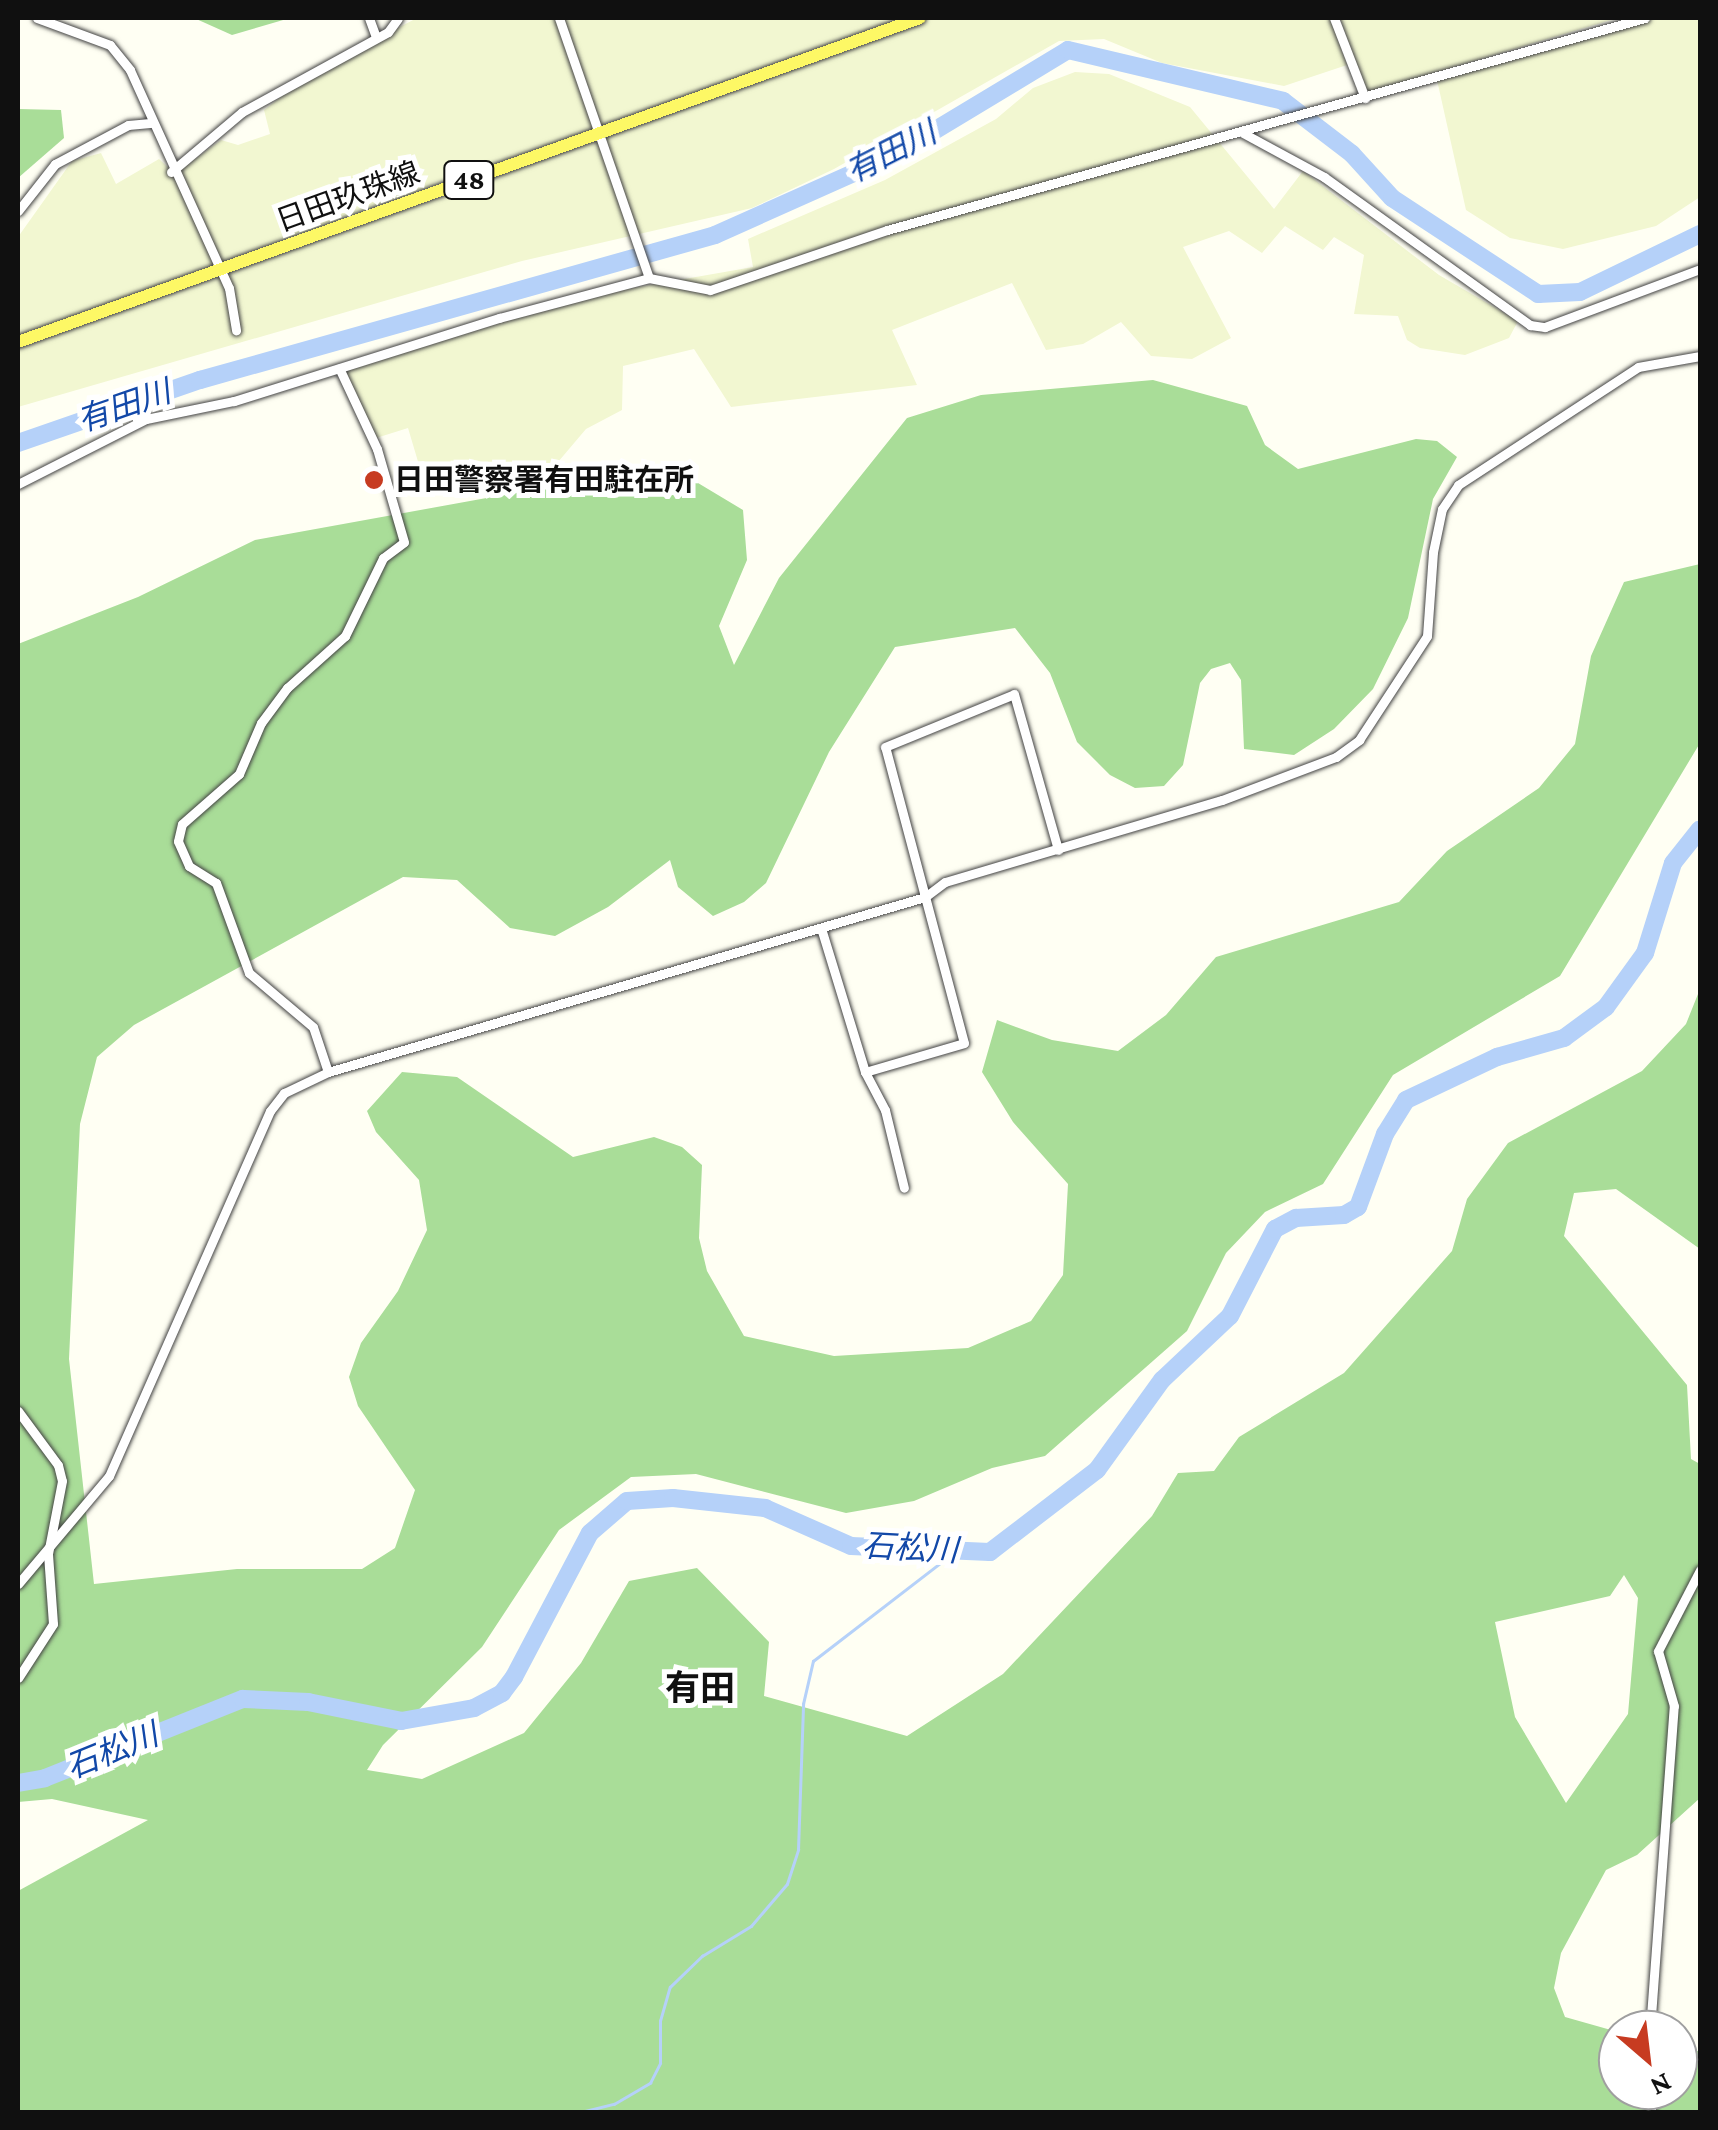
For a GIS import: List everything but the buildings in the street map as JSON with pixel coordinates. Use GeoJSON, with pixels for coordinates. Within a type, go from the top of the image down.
{"type":"FeatureCollection","features":[{"type":"Feature","properties":{"kind":"main road","name":"日田玖珠線"},"geometry":{"type":"LineString","coordinates":[[18,342],[920,18]]}},
{"type":"Feature","properties":{"kind":"street"},"geometry":{"type":"LineString","coordinates":[[36,18],[110,45],[144,91],[172,172],[221,269],[236,330]]}},
{"type":"Feature","properties":{"kind":"street"},"geometry":{"type":"LineString","coordinates":[[369,18],[376,37]]}},
{"type":"Feature","properties":{"kind":"street"},"geometry":{"type":"LineString","coordinates":[[172,172],[242,112],[283,95],[320,64],[376,37],[398,18]]}},
{"type":"Feature","properties":{"kind":"street"},"geometry":{"type":"LineString","coordinates":[[559,18],[649,278]]}},
{"type":"Feature","properties":{"kind":"street"},"geometry":{"type":"LineString","coordinates":[[1334,18],[1365,98]]}},
{"type":"Feature","properties":{"kind":"street"},"geometry":{"type":"LineString","coordinates":[[18,484],[122,428],[649,278],[710,290],[887,230],[1645,18]]}},
{"type":"Feature","properties":{"kind":"street"},"geometry":{"type":"LineString","coordinates":[[18,211],[55,164],[128,125],[153,123]]}},
{"type":"Feature","properties":{"kind":"street"},"geometry":{"type":"LineString","coordinates":[[1247,132],[1324,177],[1530,325],[1545,327],[1700,269]]}},
{"type":"Feature","properties":{"kind":"street"},"geometry":{"type":"LineString","coordinates":[[18,1584],[48,1554],[118,1457],[270,1111],[284,1092],[328,1072],[924,897],[944,882],[1222,800],[1350,749],[1428,636],[1433,552],[1442,509],[1458,485],[1638,367],[1700,356]]}},
{"type":"Feature","properties":{"kind":"street"},"geometry":{"type":"LineString","coordinates":[[328,1072],[312,1027],[249,972],[216,883],[188,866],[178,841],[182,824],[239,774],[261,722],[287,688],[345,636],[382,558],[404,542],[377,449],[338,368]]}},
{"type":"Feature","properties":{"kind":"street"},"geometry":{"type":"LineString","coordinates":[[865,1072],[964,1043],[884,747],[1014,694],[1058,850]]}},
{"type":"Feature","properties":{"kind":"street"},"geometry":{"type":"LineString","coordinates":[[821,928],[865,1072],[885,1110],[904,1188]]}},
{"type":"Feature","properties":{"kind":"street"},"geometry":{"type":"LineString","coordinates":[[18,1411],[58,1465],[62,1481],[48,1554],[54,1624],[18,1678]]}},
{"type":"Feature","properties":{"kind":"street"},"geometry":{"type":"LineString","coordinates":[[1651,2010],[1674,1706],[1658,1651],[1700,1570]]}},
{"type":"Feature","properties":{"kind":"green space"},"geometry":{"type":"Polygon","coordinates":[[[194,18],[290,18],[232,35],[194,18]]]}},
{"type":"Feature","properties":{"kind":"green space"},"geometry":{"type":"Polygon","coordinates":[[[417,18],[1330,18],[1347,65],[1284,86],[1162,63],[1104,39],[1059,41],[834,169],[752,208],[522,261],[18,407],[18,237],[72,161],[101,153],[116,184],[159,159],[175,174],[221,140],[238,145],[270,134],[264,110],[315,71],[417,18]]]}},
{"type":"Feature","properties":{"kind":"green space"},"geometry":{"type":"Polygon","coordinates":[[[1340,18],[1618,18],[1366,93],[1340,18]]]}},
{"type":"Feature","properties":{"kind":"green space"},"geometry":{"type":"Polygon","coordinates":[[[1655,18],[1700,18],[1700,197],[1656,226],[1563,249],[1510,238],[1466,210],[1437,80],[1655,18]]]}},
{"type":"Feature","properties":{"kind":"green space"},"geometry":{"type":"Polygon","coordinates":[[[1075,72],[1109,74],[1190,107],[1274,209],[1303,171],[1439,275],[1518,321],[1509,338],[1465,355],[1420,348],[1407,340],[1398,316],[1354,314],[1364,255],[1334,237],[1323,250],[1285,226],[1262,253],[1229,231],[1183,247],[1231,338],[1192,359],[1151,356],[1121,322],[1083,344],[1046,350],[1012,283],[892,330],[917,385],[731,407],[694,349],[623,366],[622,410],[586,429],[558,462],[505,482],[475,475],[422,475],[408,428],[373,439],[343,370],[593,295],[753,267],[748,239],[885,180],[996,119],[1033,88],[1075,72]]]}},
{"type":"Feature","properties":{"kind":"green space"},"geometry":{"type":"Polygon","coordinates":[[[18,109],[61,110],[64,138],[18,178],[18,109]]]}},
{"type":"Feature","properties":{"kind":"green space"},"geometry":{"type":"Polygon","coordinates":[[[1153,380],[1247,406],[1265,445],[1298,469],[1416,439],[1437,441],[1457,457],[1433,499],[1408,618],[1373,689],[1334,729],[1294,755],[1244,749],[1241,680],[1230,663],[1211,669],[1200,683],[1183,765],[1164,786],[1135,788],[1110,775],[1077,742],[1050,673],[1015,628],[895,647],[829,752],[766,883],[744,902],[713,916],[678,887],[670,860],[608,907],[555,936],[510,928],[457,880],[403,877],[134,1025],[97,1057],[80,1124],[69,1359],[94,1584],[237,1569],[362,1569],[395,1548],[415,1490],[358,1406],[349,1377],[361,1343],[398,1291],[427,1230],[419,1180],[376,1132],[367,1111],[402,1072],[457,1077],[573,1157],[654,1137],[682,1147],[702,1165],[699,1238],[707,1271],[744,1336],[834,1356],[968,1348],[1031,1321],[1063,1275],[1068,1184],[1013,1122],[982,1072],[997,1020],[1052,1040],[1118,1051],[1166,1015],[1216,957],[1399,902],[1447,851],[1539,788],[1575,744],[1591,656],[1624,582],[1700,564],[1700,743],[1560,976],[1393,1075],[1323,1184],[1265,1212],[1226,1253],[1187,1331],[1045,1456],[992,1468],[914,1501],[846,1513],[696,1474],[631,1477],[559,1530],[482,1647],[383,1745],[367,1770],[422,1779],[524,1733],[581,1663],[629,1581],[697,1568],[769,1642],[764,1696],[907,1736],[1003,1674],[1152,1516],[1178,1473],[1214,1471],[1239,1437],[1344,1373],[1452,1251],[1467,1199],[1508,1143],[1642,1071],[1686,1024],[1700,989],[1700,1249],[1616,1189],[1574,1193],[1564,1236],[1687,1385],[1691,1459],[1700,1464],[1700,1798],[1637,1855],[1606,1870],[1561,1953],[1554,1988],[1565,2017],[1598,2026],[1598,2110],[1698,2110],[1700,2051],[1700,2112],[18,2112],[18,1891],[148,1820],[52,1799],[18,1802],[18,644],[138,597],[255,540],[514,493],[638,479],[698,483],[743,510],[747,560],[719,626],[734,665],[779,578],[907,418],[981,395],[1153,380]],[[1624,1575],[1610,1596],[1495,1622],[1515,1717],[1566,1803],[1628,1714],[1638,1598],[1624,1575]]]}},
{"type":"Feature","properties":{"kind":"waterway","name":"有田川"},"geometry":{"type":"LineString","coordinates":[[18,443],[200,380],[715,235],[894,155],[1068,50],[1283,101],[1352,154],[1392,198],[1538,294],[1580,292],[1700,234]]}},
{"type":"Feature","properties":{"kind":"waterway","name":"石松川"},"geometry":{"type":"LineString","coordinates":[[18,1783],[45,1778],[243,1699],[308,1702],[401,1721],[474,1708],[502,1693],[514,1677],[590,1533],[627,1501],[673,1498],[765,1508],[851,1546],[990,1552],[1097,1470],[1162,1380],[1230,1316],[1275,1229],[1296,1218],[1344,1215],[1358,1207],[1385,1134],[1406,1100],[1497,1057],[1564,1038],[1606,1007],[1645,953],[1673,863],[1700,829]]}},
{"type":"Feature","properties":{"kind":"waterway"},"geometry":{"type":"LineString","coordinates":[[581,2112],[614,2104],[650,2083],[660,2063],[660,2021],[670,1987],[702,1956],[751,1926],[787,1884],[798,1850],[803,1704],[813,1661],[952,1554]]}},
{"type":"Feature","properties":{"kind":"place","name":"日田警察署有田駐在所"},"geometry":{"type":"Point","coordinates":[374,480]}},
{"type":"Feature","properties":{"kind":"district","name":"有田"},"geometry":{"type":"Point","coordinates":[700,1689]}}]}
